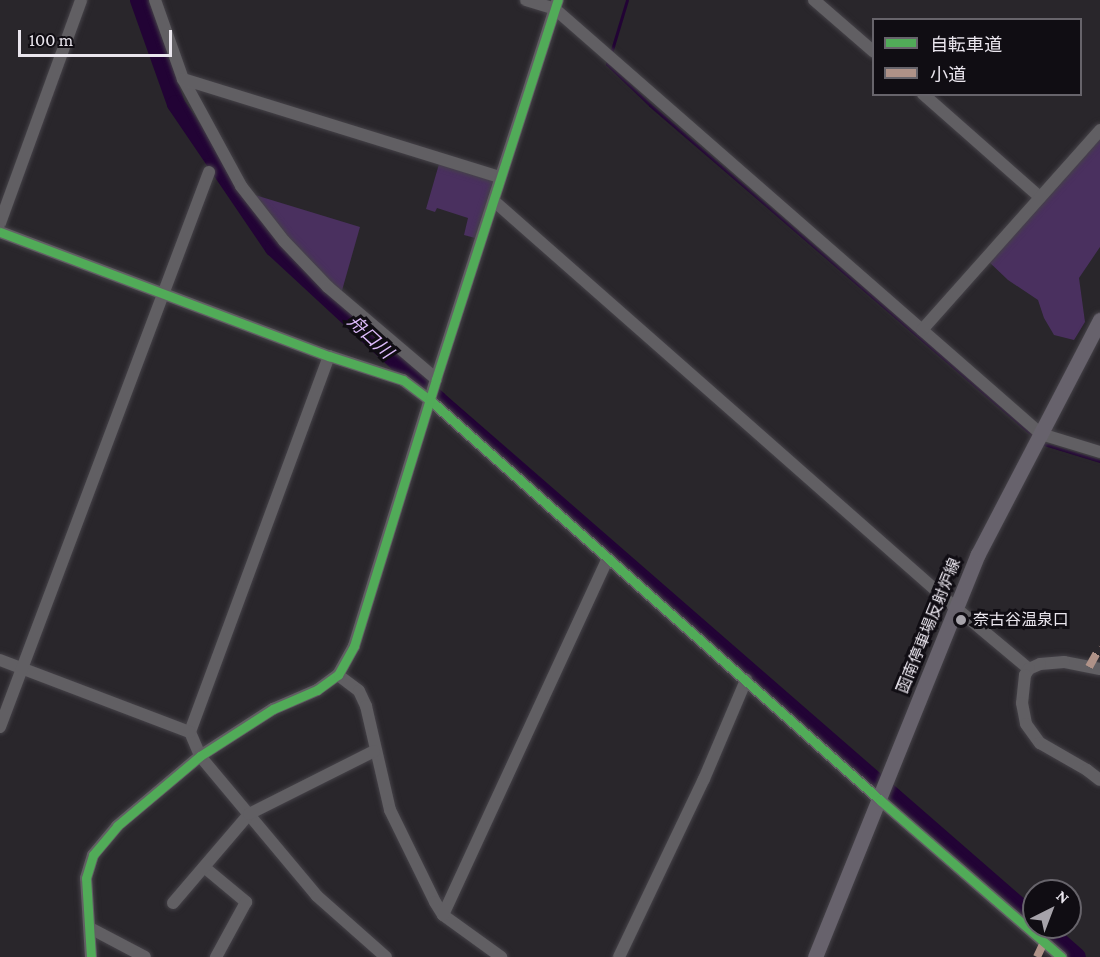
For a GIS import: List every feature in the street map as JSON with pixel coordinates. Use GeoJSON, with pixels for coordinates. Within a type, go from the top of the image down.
{"type":"FeatureCollection","features":[{"type":"Feature","properties":{"kind":"main road","name":"函南停車場反射炉線"},"geometry":{"type":"LineString","coordinates":[[815,957],[978,554],[1100,320]]}},
{"type":"Feature","properties":{"kind":"street"},"geometry":{"type":"LineString","coordinates":[[0,223],[81,0]]}},
{"type":"Feature","properties":{"kind":"street"},"geometry":{"type":"LineString","coordinates":[[155,0],[183,79],[241,186],[284,241],[328,287],[436,379]]}},
{"type":"Feature","properties":{"kind":"street"},"geometry":{"type":"LineString","coordinates":[[526,0],[557,4],[922,330],[1039,438],[1100,452]]}},
{"type":"Feature","properties":{"kind":"street"},"geometry":{"type":"LineString","coordinates":[[814,0],[872,51]]}},
{"type":"Feature","properties":{"kind":"street"},"geometry":{"type":"LineString","coordinates":[[91,957],[86,878],[93,855],[117,826],[200,756],[273,709],[316,690],[338,675],[354,646],[436,379],[557,4]]}},
{"type":"Feature","properties":{"kind":"street"},"geometry":{"type":"LineString","coordinates":[[183,79],[500,177]]}},
{"type":"Feature","properties":{"kind":"street"},"geometry":{"type":"LineString","coordinates":[[924,96],[1040,197]]}},
{"type":"Feature","properties":{"kind":"street"},"geometry":{"type":"LineString","coordinates":[[922,330],[1100,130]]}},
{"type":"Feature","properties":{"kind":"street"},"geometry":{"type":"LineString","coordinates":[[0,727],[209,172]]}},
{"type":"Feature","properties":{"kind":"street"},"geometry":{"type":"LineString","coordinates":[[494,201],[956,608],[1029,669]]}},
{"type":"Feature","properties":{"kind":"street"},"geometry":{"type":"LineString","coordinates":[[0,232],[329,357],[404,380],[431,401],[746,680],[882,792],[1061,957]]}},
{"type":"Feature","properties":{"kind":"street"},"geometry":{"type":"LineString","coordinates":[[329,357],[190,732],[200,756],[317,896],[386,957]]}},
{"type":"Feature","properties":{"kind":"street"},"geometry":{"type":"LineString","coordinates":[[443,915],[608,558]]}},
{"type":"Feature","properties":{"kind":"street"},"geometry":{"type":"LineString","coordinates":[[0,660],[190,732]]}},
{"type":"Feature","properties":{"kind":"street"},"geometry":{"type":"LineString","coordinates":[[1100,669],[1051,662],[1029,669],[1025,675],[1022,703],[1023,714],[1030,730],[1040,743],[1100,780]]}},
{"type":"Feature","properties":{"kind":"street"},"geometry":{"type":"LineString","coordinates":[[338,675],[359,691],[366,706],[390,810],[443,915],[501,957]]}},
{"type":"Feature","properties":{"kind":"street"},"geometry":{"type":"LineString","coordinates":[[619,957],[704,779],[746,680]]}},
{"type":"Feature","properties":{"kind":"street"},"geometry":{"type":"LineString","coordinates":[[173,903],[249,814],[375,751]]}},
{"type":"Feature","properties":{"kind":"street"},"geometry":{"type":"LineString","coordinates":[[204,867],[246,902],[216,957]]}},
{"type":"Feature","properties":{"kind":"street"},"geometry":{"type":"LineString","coordinates":[[90,928],[145,957]]}},
{"type":"Feature","properties":{"kind":"shaded area"},"geometry":{"type":"Polygon","coordinates":[[[1100,127],[1100,247],[1079,278],[1085,322],[1074,340],[1054,335],[1044,318],[1038,300],[1008,280],[988,261],[1100,127]]]}},
{"type":"Feature","properties":{"kind":"shaded area"},"geometry":{"type":"Polygon","coordinates":[[[439,164],[493,181],[475,238],[464,235],[468,218],[437,208],[435,212],[426,209],[439,164]]]}},
{"type":"Feature","properties":{"kind":"shaded area"},"geometry":{"type":"Polygon","coordinates":[[[255,195],[360,227],[341,294],[303,256],[255,195]]]}},
{"type":"Feature","properties":{"kind":"waterway","name":"舟口川"},"geometry":{"type":"LineString","coordinates":[[139,0],[176,104],[274,248],[438,400],[1022,909]]}},
{"type":"Feature","properties":{"kind":"waterway"},"geometry":{"type":"LineString","coordinates":[[611,53],[627,0]]}},
{"type":"Feature","properties":{"kind":"waterway"},"geometry":{"type":"LineString","coordinates":[[608,59],[607,64],[650,105],[1035,437]]}},
{"type":"Feature","properties":{"kind":"waterway"},"geometry":{"type":"LineString","coordinates":[[1041,443],[1100,461]]}},
{"type":"Feature","properties":{"kind":"waterway","name":"舟口川"},"geometry":{"type":"LineString","coordinates":[[1057,939],[1077,957]]}},
{"type":"Feature","properties":{"kind":"marked path"},"geometry":{"type":"LineString","coordinates":[[1089,667],[1100,647]]}},
{"type":"Feature","properties":{"kind":"marked path"},"geometry":{"type":"LineString","coordinates":[[1037,957],[1044,942]]}},
{"type":"Feature","properties":{"kind":"cycle path"},"geometry":{"type":"LineString","coordinates":[[91,957],[86,878],[93,855],[117,826],[200,756],[273,709],[317,690],[338,675],[354,646],[436,379],[558,0]]}},
{"type":"Feature","properties":{"kind":"cycle path"},"geometry":{"type":"LineString","coordinates":[[0,232],[329,356],[403,380],[431,401],[880,800],[1061,957]]}},
{"type":"Feature","properties":{"kind":"place","name":"奈古谷温泉口"},"geometry":{"type":"Point","coordinates":[961,620]}}]}
